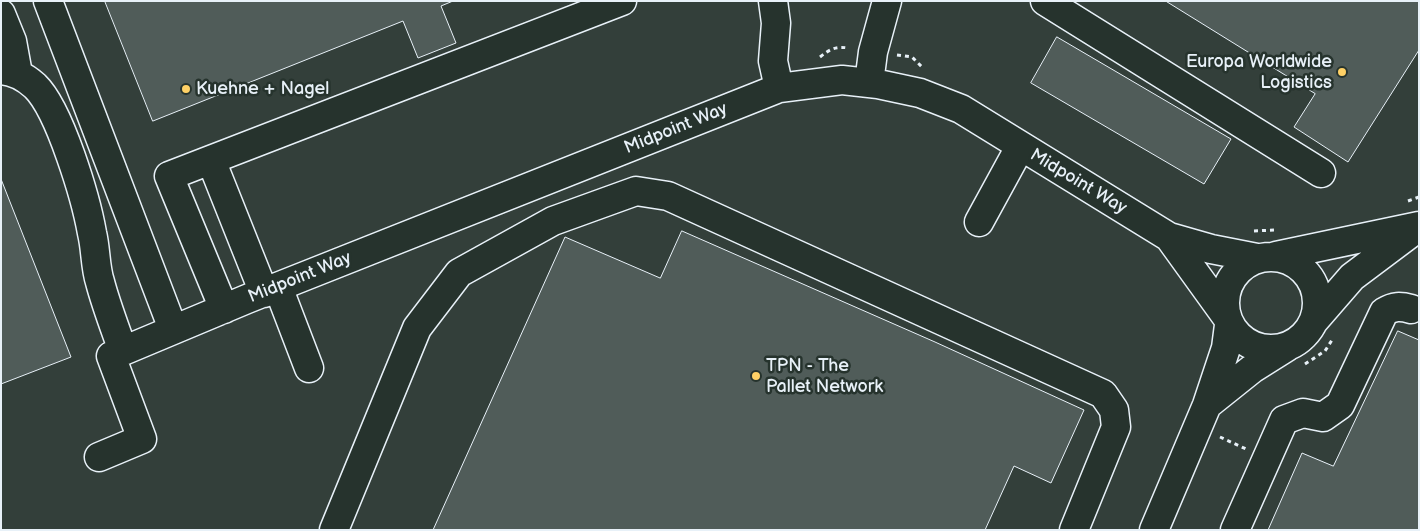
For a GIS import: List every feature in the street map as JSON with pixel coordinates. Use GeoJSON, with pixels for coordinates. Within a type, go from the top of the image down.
{"type":"FeatureCollection","features":[{"type":"Feature","properties":{"kind":"street"},"geometry":{"type":"LineString","coordinates":[[48,1],[173,329]]}},
{"type":"Feature","properties":{"kind":"street"},"geometry":{"type":"LineString","coordinates":[[224,309],[169,176],[622,1]]}},
{"type":"Feature","properties":{"kind":"street"},"geometry":{"type":"LineString","coordinates":[[773,1],[776,23],[773,62],[779,88]]}},
{"type":"Feature","properties":{"kind":"street"},"geometry":{"type":"LineString","coordinates":[[869,83],[873,52],[887,1]]}},
{"type":"Feature","properties":{"kind":"street"},"geometry":{"type":"LineString","coordinates":[[1045,1],[1321,173]]}},
{"type":"Feature","properties":{"kind":"street"},"geometry":{"type":"LineString","coordinates":[[1,14],[12,41],[10,72],[36,87],[52,112],[66,144],[92,233],[99,281],[123,351],[111,356],[142,439],[98,457]]}},
{"type":"Feature","properties":{"kind":"street","name":"Midpoint Way"},"geometry":{"type":"LineString","coordinates":[[123,351],[173,329],[779,88],[842,80],[920,93],[961,109],[1168,237],[1211,249],[1266,257],[1419,226]]}},
{"type":"Feature","properties":{"kind":"street"},"geometry":{"type":"LineString","coordinates":[[979,222],[1020,147]]}},
{"type":"Feature","properties":{"kind":"street"},"geometry":{"type":"LineString","coordinates":[[211,160],[309,368]]}},
{"type":"Feature","properties":{"kind":"street"},"geometry":{"type":"LineString","coordinates":[[334,530],[417,328],[459,273],[554,221],[636,191],[668,196],[1103,394],[1114,410],[1116,427],[1074,530]]}},
{"type":"Feature","properties":{"kind":"street","name":"Midpoint Way"},"geometry":{"type":"LineString","coordinates":[[1314,322],[1352,277],[1419,226]]}},
{"type":"Feature","properties":{"kind":"street","name":"Midpoint Way"},"geometry":{"type":"LineString","coordinates":[[1168,237],[1228,320]]}},
{"type":"Feature","properties":{"kind":"street"},"geometry":{"type":"LineString","coordinates":[[1154,530],[1202,416],[1226,348],[1228,320],[1224,300],[1229,282],[1241,267],[1266,257],[1293,262],[1314,284],[1318,303],[1314,322],[1303,336],[1252,369],[1202,416]]}},
{"type":"Feature","properties":{"kind":"street"},"geometry":{"type":"LineString","coordinates":[[1235,530],[1284,420],[1303,413],[1323,417],[1340,406],[1384,312],[1392,307],[1402,306],[1411,309]]}},
{"type":"Feature","properties":{"kind":"street"},"geometry":{"type":"LineString","coordinates":[[1228,320],[1236,334],[1255,347],[1278,349],[1288,346]]}},
{"type":"Feature","properties":{"kind":"path"},"geometry":{"type":"LineString","coordinates":[[815,62],[830,49],[840,47],[912,57],[924,69]]}},
{"type":"Feature","properties":{"kind":"path"},"geometry":{"type":"LineString","coordinates":[[1403,203],[1419,197]]}},
{"type":"Feature","properties":{"kind":"path"},"geometry":{"type":"LineString","coordinates":[[1251,231],[1282,230]]}},
{"type":"Feature","properties":{"kind":"path"},"geometry":{"type":"LineString","coordinates":[[1202,416],[1267,458]]}},
{"type":"Feature","properties":{"kind":"shaded area"},"geometry":{"type":"Polygon","coordinates":[[[1,1],[1419,1],[1419,530],[1,530],[1,1]]]}},
{"type":"Feature","properties":{"kind":"building","name":"Kuehne + Nagel"},"geometry":{"type":"Polygon","coordinates":[[[105,1],[453,1],[441,6],[456,43],[418,58],[403,21],[153,121],[105,1]]]}},
{"type":"Feature","properties":{"kind":"building","name":"Europa Worldwide Logistics"},"geometry":{"type":"Polygon","coordinates":[[[1166,1],[1419,1],[1419,50],[1348,162],[1294,127],[1315,94],[1166,1]]]}},
{"type":"Feature","properties":{"kind":"building"},"geometry":{"type":"Polygon","coordinates":[[[1057,37],[1231,139],[1204,184],[1031,83],[1057,37]]]}},
{"type":"Feature","properties":{"kind":"building"},"geometry":{"type":"Polygon","coordinates":[[[1,179],[71,357],[1,384],[1,179]]]}},
{"type":"Feature","properties":{"kind":"building","name":"TPN - The Pallet Network"},"geometry":{"type":"Polygon","coordinates":[[[682,231],[935,342],[1084,410],[1051,483],[1014,466],[985,530],[433,530],[565,237],[660,278],[682,231]]]}},
{"type":"Feature","properties":{"kind":"building"},"geometry":{"type":"Polygon","coordinates":[[[1398,331],[1419,340],[1419,530],[1268,530],[1302,453],[1333,466],[1398,331]]]}},
{"type":"Feature","properties":{"kind":"place","name":"Europa Worldwide Logistics"},"geometry":{"type":"Point","coordinates":[1342,72]}},
{"type":"Feature","properties":{"kind":"place","name":"Kuehne + Nagel"},"geometry":{"type":"Point","coordinates":[186,89]}},
{"type":"Feature","properties":{"kind":"place","name":"TPN - The Pallet Network"},"geometry":{"type":"Point","coordinates":[756,376]}}]}
